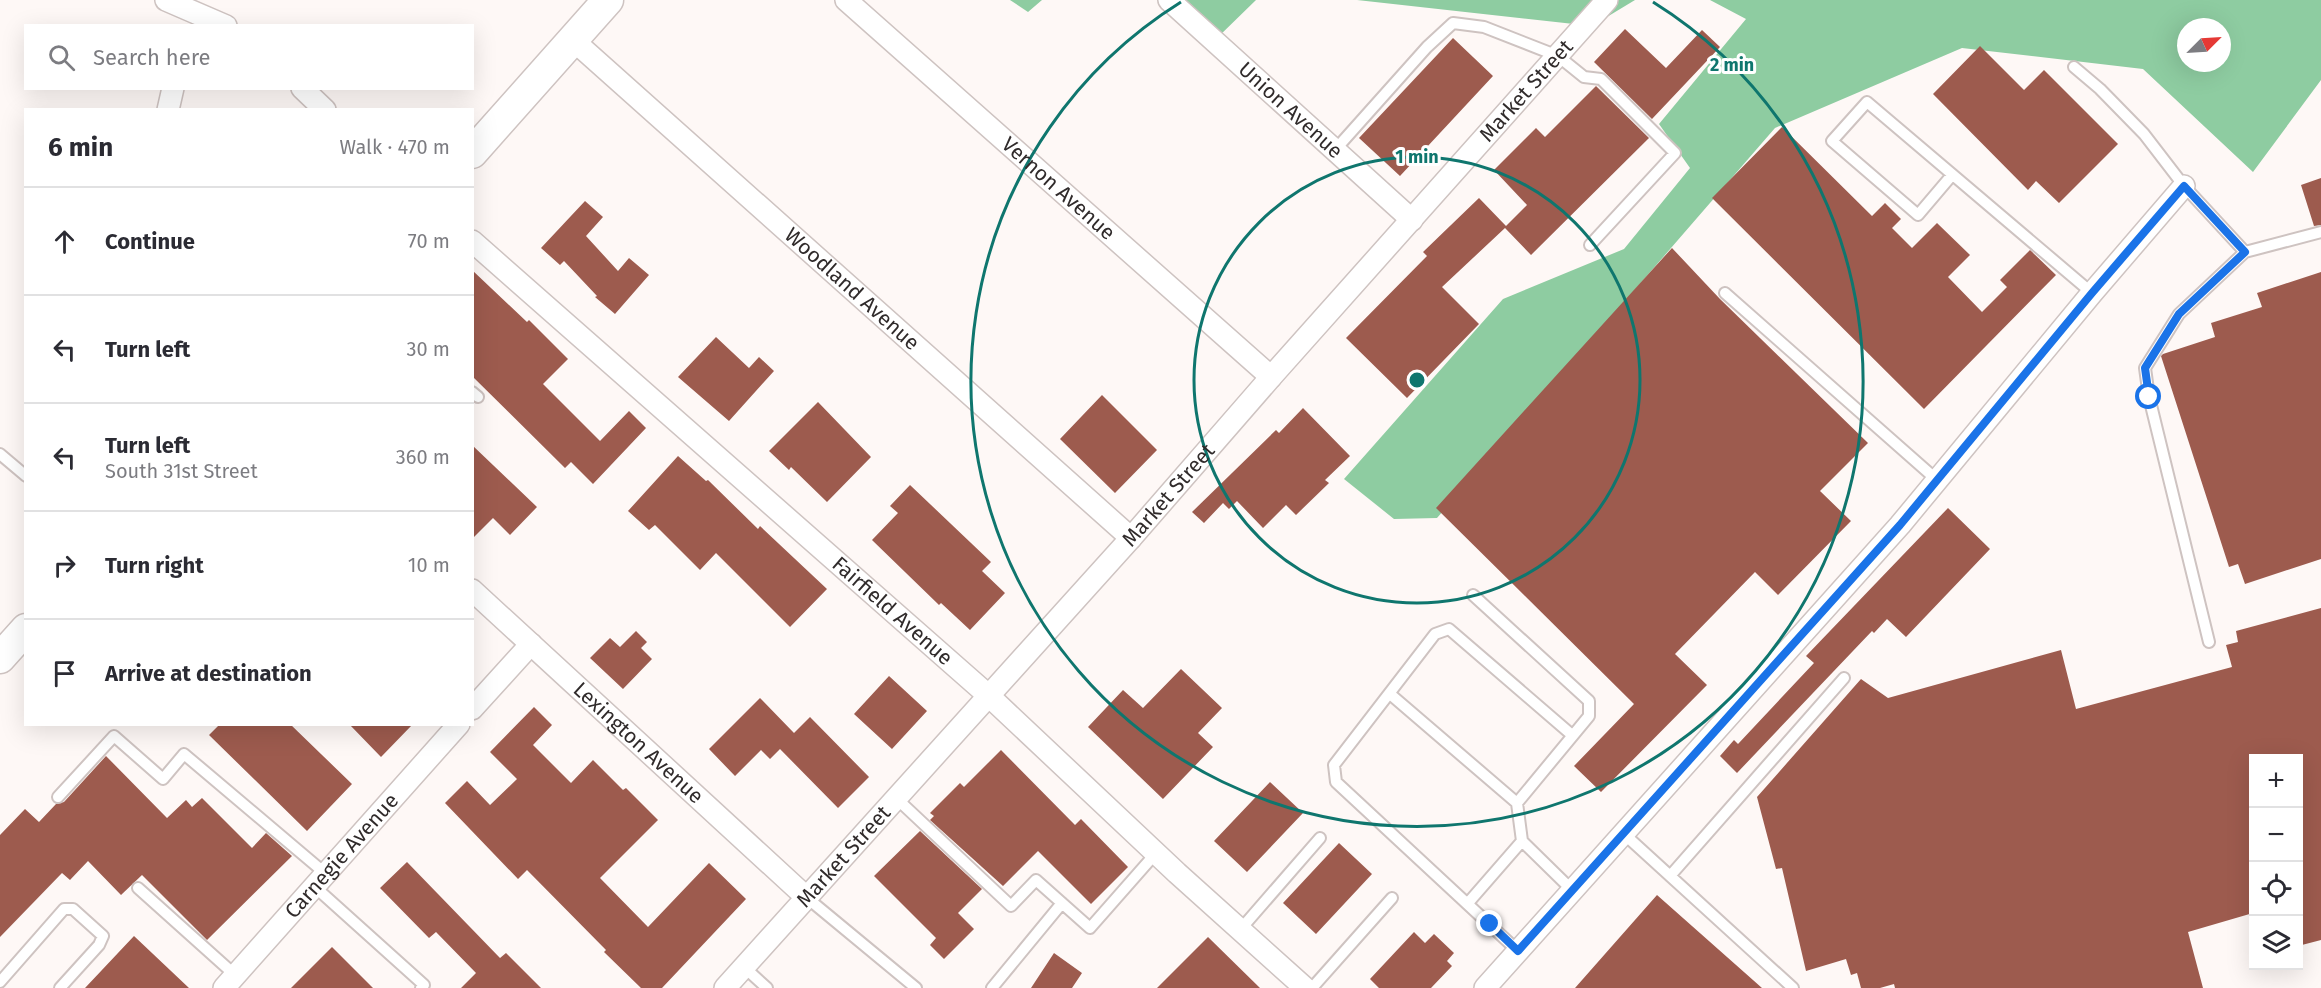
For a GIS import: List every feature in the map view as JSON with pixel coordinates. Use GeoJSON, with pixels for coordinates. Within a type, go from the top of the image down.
{"type":"FeatureCollection","features":[{"type":"Feature","properties":{"kind":"street"},"geometry":{"type":"LineString","coordinates":[[166,0],[191,18],[217,24]]}},
{"type":"Feature","properties":{"kind":"street"},"geometry":{"type":"LineString","coordinates":[[474,151],[608,0]]}},
{"type":"Feature","properties":{"kind":"street","name":"Vernon Avenue"},"geometry":{"type":"LineString","coordinates":[[846,0],[1271,377]]}},
{"type":"Feature","properties":{"kind":"street","name":"Union Avenue"},"geometry":{"type":"LineString","coordinates":[[1169,0],[1412,220]]}},
{"type":"Feature","properties":{"kind":"street","name":"Market Street"},"geometry":{"type":"LineString","coordinates":[[725,988],[1131,538],[1271,377],[1607,0]]}},
{"type":"Feature","properties":{"kind":"street","name":"Woodland Avenue"},"geometry":{"type":"LineString","coordinates":[[573,39],[1131,538]]}},
{"type":"Feature","properties":{"kind":"street"},"geometry":{"type":"LineString","coordinates":[[168,108],[173,90]]}},
{"type":"Feature","properties":{"kind":"street"},"geometry":{"type":"LineString","coordinates":[[304,90],[323,108]]}},
{"type":"Feature","properties":{"kind":"street"},"geometry":{"type":"LineString","coordinates":[[1485,988],[1900,525],[2092,293],[2184,186]]}},
{"type":"Feature","properties":{"kind":"street","name":"Fairfield Avenue"},"geometry":{"type":"LineString","coordinates":[[474,243],[989,696],[1156,854],[1305,988]]}},
{"type":"Feature","properties":{"kind":"street","name":"Lexington Avenue"},"geometry":{"type":"LineString","coordinates":[[474,592],[806,897]]}},
{"type":"Feature","properties":{"kind":"street"},"geometry":{"type":"LineString","coordinates":[[0,658],[24,631]]}},
{"type":"Feature","properties":{"kind":"street"},"geometry":{"type":"LineString","coordinates":[[474,707],[531,644]]}},
{"type":"Feature","properties":{"kind":"street","name":"Carnegie Avenue"},"geometry":{"type":"LineString","coordinates":[[230,982],[457,726]]}},
{"type":"Feature","properties":{"kind":"lane"},"geometry":{"type":"LineString","coordinates":[[1335,150],[1427,47],[1454,23],[1484,27],[1558,56],[1584,77],[1601,79],[1675,153],[1590,244]]}},
{"type":"Feature","properties":{"kind":"lane"},"geometry":{"type":"LineString","coordinates":[[2074,67],[2100,89],[2144,134],[2184,186],[2245,252]]}},
{"type":"Feature","properties":{"kind":"lane"},"geometry":{"type":"LineString","coordinates":[[1952,175],[1918,215],[1832,141],[1867,102],[2092,293]]}},
{"type":"Feature","properties":{"kind":"lane"},"geometry":{"type":"LineString","coordinates":[[2209,642],[2149,397],[2145,368],[2179,314],[2245,252],[2321,232]]}},
{"type":"Feature","properties":{"kind":"lane"},"geometry":{"type":"LineString","coordinates":[[1725,293],[1937,480]]}},
{"type":"Feature","properties":{"kind":"lane"},"geometry":{"type":"LineString","coordinates":[[0,454],[24,474]]}},
{"type":"Feature","properties":{"kind":"lane"},"geometry":{"type":"LineString","coordinates":[[1473,595],[1589,701],[1589,716],[1517,803]]}},
{"type":"Feature","properties":{"kind":"lane"},"geometry":{"type":"LineString","coordinates":[[1518,951],[1336,782],[1334,765],[1435,634],[1449,629],[1572,735]]}},
{"type":"Feature","properties":{"kind":"lane"},"geometry":{"type":"LineString","coordinates":[[1670,876],[1844,678]]}},
{"type":"Feature","properties":{"kind":"lane"},"geometry":{"type":"LineString","coordinates":[[1390,694],[1517,803],[1522,841],[1572,890]]}},
{"type":"Feature","properties":{"kind":"lane"},"geometry":{"type":"LineString","coordinates":[[58,797],[114,736],[163,779],[184,754],[321,880],[424,985],[421,988]]}},
{"type":"Feature","properties":{"kind":"lane"},"geometry":{"type":"LineString","coordinates":[[896,798],[1011,906],[1036,880],[1090,928],[1156,854]]}},
{"type":"Feature","properties":{"kind":"lane"},"geometry":{"type":"LineString","coordinates":[[1623,832],[1793,988]]}},
{"type":"Feature","properties":{"kind":"lane"},"geometry":{"type":"LineString","coordinates":[[1240,930],[1320,838]]}},
{"type":"Feature","properties":{"kind":"lane"},"geometry":{"type":"LineString","coordinates":[[1468,903],[1522,841]]}},
{"type":"Feature","properties":{"kind":"lane"},"geometry":{"type":"LineString","coordinates":[[138,888],[230,982]]}},
{"type":"Feature","properties":{"kind":"lane"},"geometry":{"type":"LineString","coordinates":[[806,897],[916,988]]}},
{"type":"Feature","properties":{"kind":"lane"},"geometry":{"type":"LineString","coordinates":[[1312,988],[1392,898]]}},
{"type":"Feature","properties":{"kind":"lane"},"geometry":{"type":"LineString","coordinates":[[992,988],[1062,903]]}},
{"type":"Feature","properties":{"kind":"lane"},"geometry":{"type":"LineString","coordinates":[[0,982],[64,909],[73,909],[102,936],[99,945],[60,988]]}},
{"type":"Feature","properties":{"kind":"lane"},"geometry":{"type":"LineString","coordinates":[[744,967],[767,988]]}},
{"type":"Feature","properties":{"kind":"green space"},"geometry":{"type":"Polygon","coordinates":[[[1010,0],[1042,0],[1028,12],[1010,0]]]}},
{"type":"Feature","properties":{"kind":"green space"},"geometry":{"type":"Polygon","coordinates":[[[1164,0],[1256,0],[1215,40],[1164,0]]]}},
{"type":"Feature","properties":{"kind":"green space"},"geometry":{"type":"Polygon","coordinates":[[[1357,0],[1635,0],[1592,26],[1357,0]]]}},
{"type":"Feature","properties":{"kind":"green space"},"geometry":{"type":"Polygon","coordinates":[[[1710,0],[2321,0],[2321,80],[2253,172],[2143,69],[1962,48],[1775,128],[1437,518],[1394,519],[1344,479],[1503,299],[1624,249],[1690,168],[1659,124],[1746,19],[1710,0]]]}},
{"type":"Feature","properties":{"kind":"building"},"geometry":{"type":"Polygon","coordinates":[[[1625,29],[1666,68],[1702,30],[1720,47],[1652,119],[1594,62],[1625,29]]]}},
{"type":"Feature","properties":{"kind":"building"},"geometry":{"type":"Polygon","coordinates":[[[1453,38],[1493,76],[1400,176],[1359,138],[1453,38]]]}},
{"type":"Feature","properties":{"kind":"building"},"geometry":{"type":"Polygon","coordinates":[[[1980,46],[2024,90],[2044,70],[2118,144],[2059,203],[2036,181],[2028,190],[1933,94],[1980,46]]]}},
{"type":"Feature","properties":{"kind":"building"},"geometry":{"type":"Polygon","coordinates":[[[1596,86],[1649,138],[1531,255],[1505,228],[1442,287],[1479,324],[1407,398],[1346,338],[1427,256],[1423,252],[1479,198],[1506,226],[1527,205],[1494,170],[1536,128],[1545,137],[1596,86]]]}},
{"type":"Feature","properties":{"kind":"building"},"geometry":{"type":"Polygon","coordinates":[[[1782,127],[1872,216],[1885,203],[1901,219],[1892,228],[1912,248],[1937,223],[1970,255],[1948,277],[1982,312],[2007,287],[2000,280],[2030,250],[2056,275],[1924,409],[1712,198],[1782,127]]]}},
{"type":"Feature","properties":{"kind":"building"},"geometry":{"type":"Polygon","coordinates":[[[2321,178],[2321,225],[2314,226],[2301,185],[2321,178]]]}},
{"type":"Feature","properties":{"kind":"building"},"geometry":{"type":"Polygon","coordinates":[[[585,201],[603,217],[586,236],[618,271],[629,258],[649,275],[615,314],[595,297],[597,296],[564,261],[560,265],[541,248],[585,201]]]}},
{"type":"Feature","properties":{"kind":"building"},"geometry":{"type":"Polygon","coordinates":[[[1672,248],[1720,299],[1868,443],[1820,491],[1851,521],[1778,595],[1755,572],[1675,654],[1707,685],[1601,792],[1574,766],[1634,704],[1436,508],[1672,248]]]}},
{"type":"Feature","properties":{"kind":"building"},"geometry":{"type":"Polygon","coordinates":[[[474,272],[527,322],[529,320],[568,359],[543,384],[600,441],[629,411],[646,428],[593,484],[571,462],[565,468],[474,378],[474,272]]]}},
{"type":"Feature","properties":{"kind":"building"},"geometry":{"type":"Polygon","coordinates":[[[2321,272],[2321,559],[2245,584],[2238,564],[2229,567],[2161,356],[2215,337],[2211,323],[2262,307],[2257,293],[2321,272]]]}},
{"type":"Feature","properties":{"kind":"building"},"geometry":{"type":"Polygon","coordinates":[[[716,337],[749,368],[759,357],[774,371],[729,421],[678,377],[716,337]]]}},
{"type":"Feature","properties":{"kind":"building"},"geometry":{"type":"Polygon","coordinates":[[[1102,395],[1157,450],[1115,493],[1060,439],[1102,395]]]}},
{"type":"Feature","properties":{"kind":"building"},"geometry":{"type":"Polygon","coordinates":[[[818,402],[871,457],[827,502],[791,467],[789,470],[769,451],[818,402]]]}},
{"type":"Feature","properties":{"kind":"building"},"geometry":{"type":"Polygon","coordinates":[[[1303,408],[1350,456],[1325,480],[1329,483],[1296,515],[1286,505],[1263,528],[1237,501],[1229,509],[1223,503],[1204,523],[1192,512],[1276,430],[1279,433],[1303,408]]]}},
{"type":"Feature","properties":{"kind":"building"},"geometry":{"type":"Polygon","coordinates":[[[474,447],[537,507],[510,535],[493,518],[474,537],[474,447]]]}},
{"type":"Feature","properties":{"kind":"building"},"geometry":{"type":"Polygon","coordinates":[[[678,456],[706,481],[708,480],[758,529],[760,526],[827,589],[790,627],[716,553],[700,570],[655,525],[649,530],[628,511],[678,456]]]}},
{"type":"Feature","properties":{"kind":"building"},"geometry":{"type":"Polygon","coordinates":[[[910,485],[991,562],[982,571],[1005,593],[970,630],[941,603],[939,605],[872,540],[898,513],[890,506],[910,485]]]}},
{"type":"Feature","properties":{"kind":"building"},"geometry":{"type":"Polygon","coordinates":[[[1948,508],[1990,549],[1906,637],[1887,619],[1874,633],[1872,631],[1737,773],[1720,756],[1734,740],[1738,744],[1814,663],[1806,656],[1948,508]]]}},
{"type":"Feature","properties":{"kind":"building"},"geometry":{"type":"Polygon","coordinates":[[[2321,608],[2321,940],[2303,945],[2303,754],[2249,754],[2249,914],[2188,932],[2203,988],[1895,988],[1894,984],[1880,988],[1861,988],[1857,973],[1851,975],[1846,959],[1806,971],[1782,868],[1776,869],[1757,797],[1861,679],[1888,698],[2061,650],[2076,709],[2232,667],[2226,645],[2238,642],[2236,631],[2321,608]]]}},
{"type":"Feature","properties":{"kind":"building"},"geometry":{"type":"Polygon","coordinates":[[[636,631],[647,642],[641,648],[652,659],[623,689],[590,658],[610,638],[620,647],[636,631]]]}},
{"type":"Feature","properties":{"kind":"building"},"geometry":{"type":"Polygon","coordinates":[[[1181,669],[1222,708],[1198,733],[1213,747],[1163,799],[1088,727],[1123,690],[1143,708],[1181,669]]]}},
{"type":"Feature","properties":{"kind":"building"},"geometry":{"type":"Polygon","coordinates":[[[889,676],[927,711],[892,749],[854,714],[889,676]]]}},
{"type":"Feature","properties":{"kind":"building"},"geometry":{"type":"Polygon","coordinates":[[[760,698],[794,733],[810,717],[869,777],[838,808],[780,749],[770,759],[761,750],[735,776],[709,749],[760,698]]]}},
{"type":"Feature","properties":{"kind":"building"},"geometry":{"type":"Polygon","coordinates":[[[534,707],[552,725],[533,745],[571,783],[593,760],[623,790],[626,788],[658,820],[600,878],[648,927],[709,863],[746,899],[662,988],[641,988],[527,870],[518,879],[445,803],[467,781],[490,805],[517,779],[490,752],[534,707]]]}},
{"type":"Feature","properties":{"kind":"building"},"geometry":{"type":"Polygon","coordinates":[[[218,726],[292,726],[352,784],[307,831],[209,735],[218,726]]]}},
{"type":"Feature","properties":{"kind":"building"},"geometry":{"type":"Polygon","coordinates":[[[351,726],[411,726],[381,757],[351,726]]]}},
{"type":"Feature","properties":{"kind":"building"},"geometry":{"type":"Polygon","coordinates":[[[1001,750],[1075,825],[1081,819],[1128,867],[1091,904],[1038,851],[1003,886],[930,820],[934,816],[930,813],[960,783],[964,787],[1001,750]]]}},
{"type":"Feature","properties":{"kind":"building"},"geometry":{"type":"Polygon","coordinates":[[[106,756],[167,818],[186,800],[192,807],[202,798],[252,848],[266,833],[292,856],[207,940],[142,875],[121,895],[88,861],[70,880],[62,873],[0,937],[0,835],[25,809],[39,822],[56,804],[64,802],[106,756]]]}},
{"type":"Feature","properties":{"kind":"building"},"geometry":{"type":"Polygon","coordinates":[[[1270,782],[1303,813],[1247,872],[1214,841],[1270,782]]]}},
{"type":"Feature","properties":{"kind":"building"},"geometry":{"type":"Polygon","coordinates":[[[920,831],[982,889],[958,913],[974,929],[944,959],[930,945],[936,938],[874,876],[920,831]]]}},
{"type":"Feature","properties":{"kind":"building"},"geometry":{"type":"Polygon","coordinates":[[[1339,843],[1372,874],[1316,934],[1283,903],[1339,843]]]}},
{"type":"Feature","properties":{"kind":"building"},"geometry":{"type":"Polygon","coordinates":[[[407,862],[500,958],[506,953],[541,988],[461,988],[476,973],[436,932],[429,938],[380,888],[407,862]]]}},
{"type":"Feature","properties":{"kind":"building"},"geometry":{"type":"Polygon","coordinates":[[[1657,895],[1762,988],[1575,988],[1657,895]]]}},
{"type":"Feature","properties":{"kind":"building"},"geometry":{"type":"Polygon","coordinates":[[[1414,932],[1425,943],[1434,934],[1454,953],[1447,961],[1452,966],[1431,988],[1379,988],[1370,979],[1414,932]]]}},
{"type":"Feature","properties":{"kind":"building"},"geometry":{"type":"Polygon","coordinates":[[[134,936],[189,988],[85,988],[134,936]]]}},
{"type":"Feature","properties":{"kind":"building"},"geometry":{"type":"Polygon","coordinates":[[[1208,937],[1260,988],[1157,988],[1208,937]]]}},
{"type":"Feature","properties":{"kind":"building"},"geometry":{"type":"Polygon","coordinates":[[[332,947],[373,988],[291,988],[332,947]]]}},
{"type":"Feature","properties":{"kind":"building"},"geometry":{"type":"Polygon","coordinates":[[[1054,953],[1082,973],[1072,988],[1031,988],[1054,953]]]}},
{"type":"Feature","properties":{"kind":"route"},"geometry":{"type":"LineString","coordinates":[[1490,924],[1518,951],[1900,525],[2092,293],[2184,186],[2245,252],[2179,314],[2145,368],[2149,397]]}}]}
